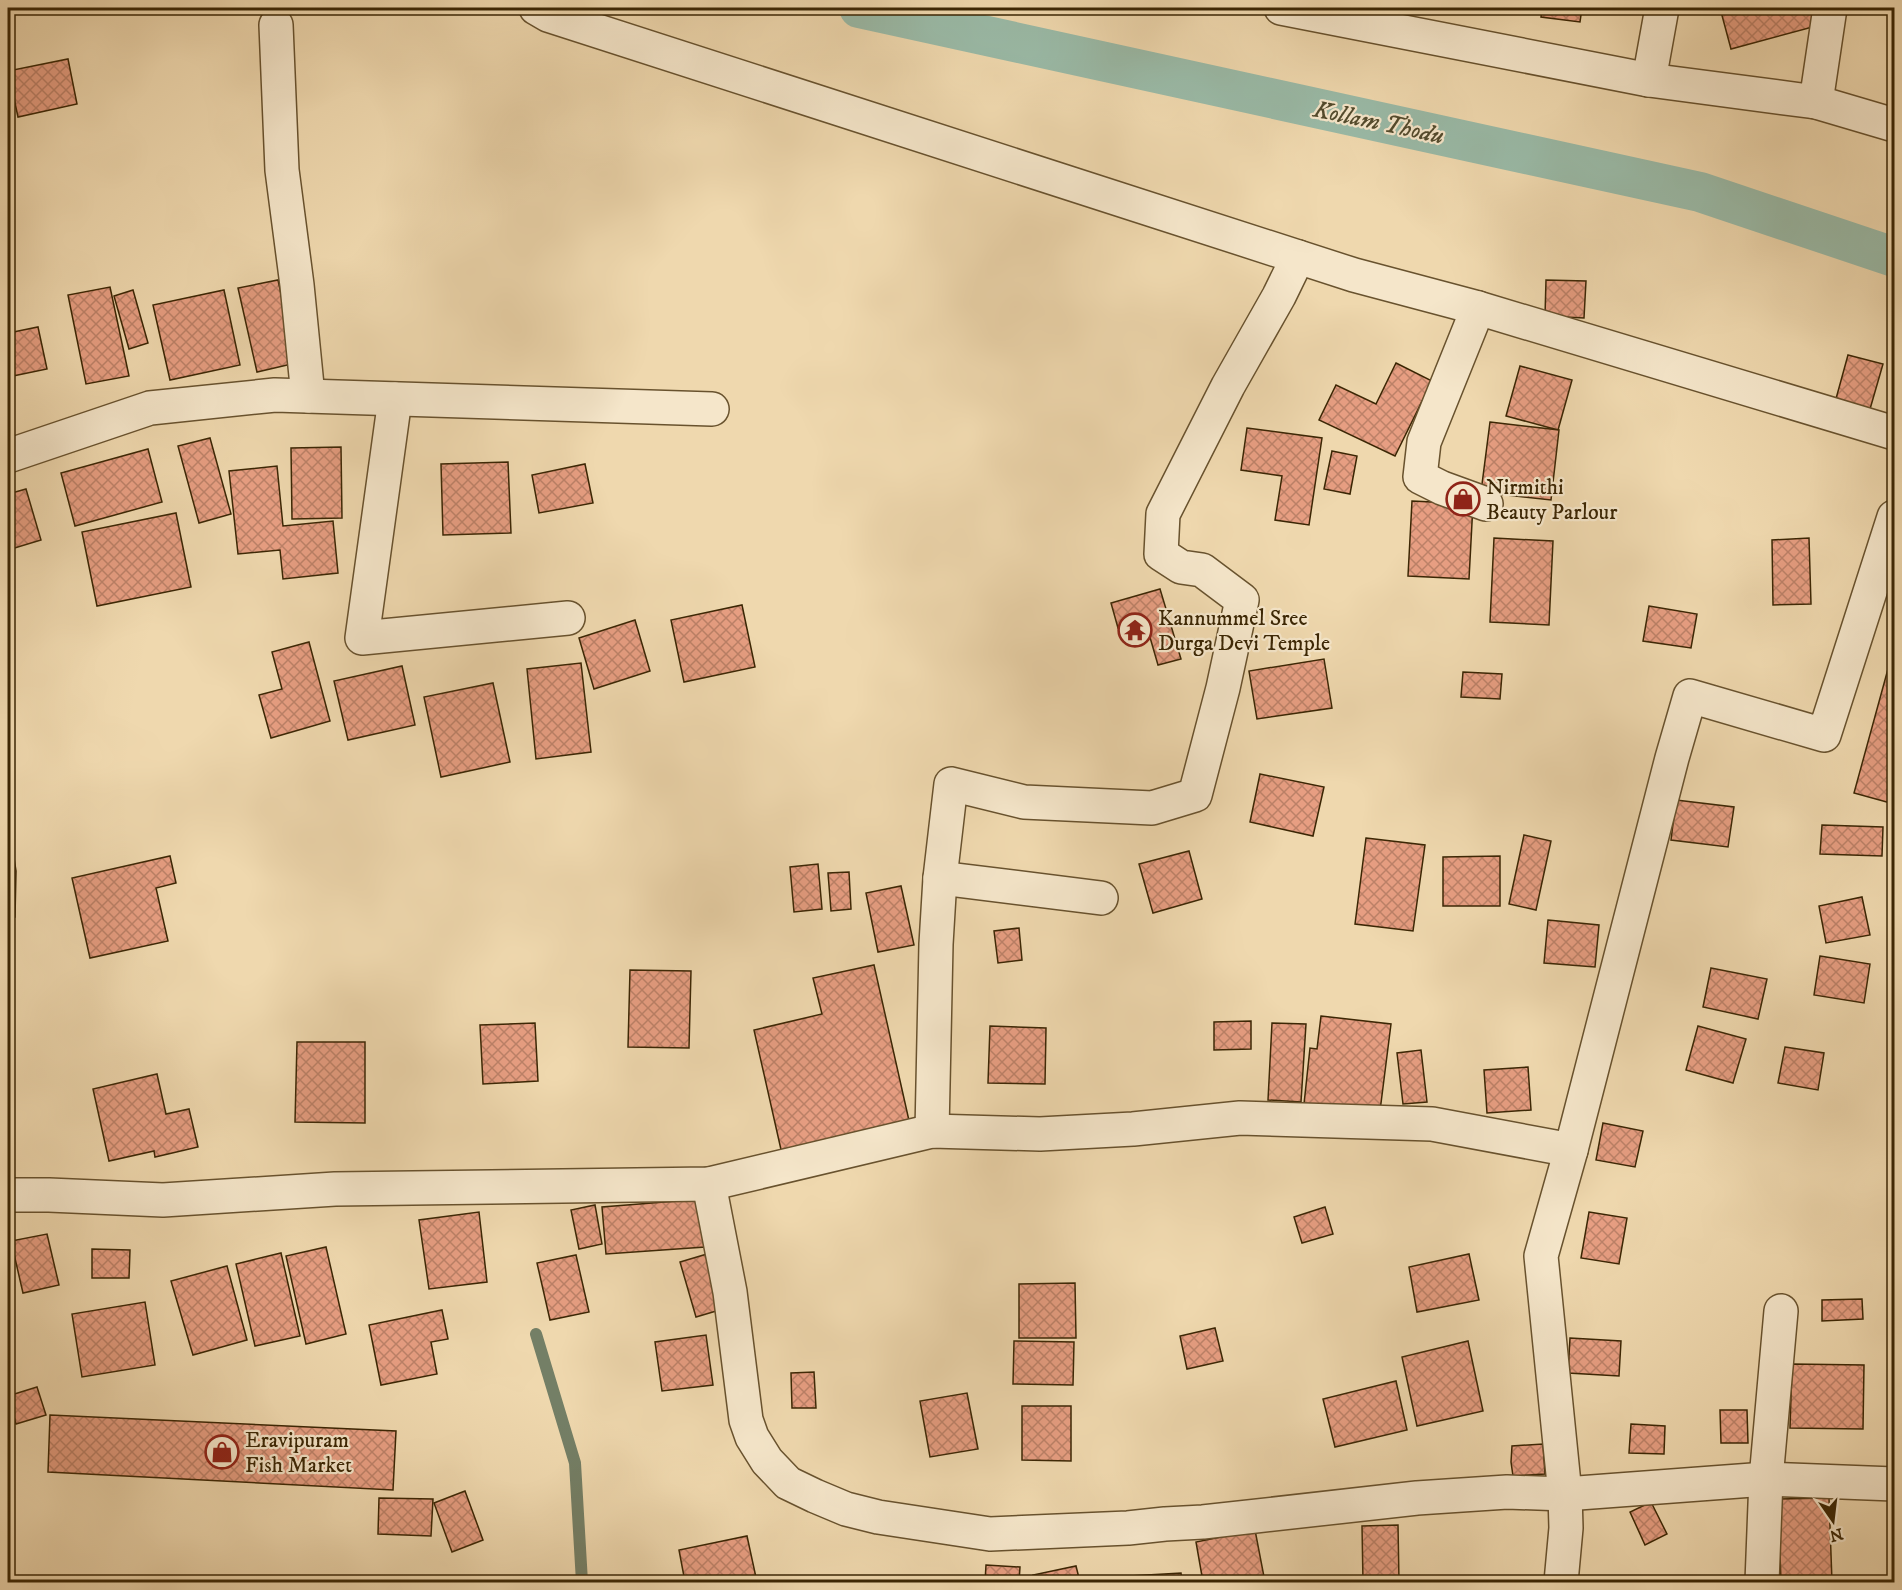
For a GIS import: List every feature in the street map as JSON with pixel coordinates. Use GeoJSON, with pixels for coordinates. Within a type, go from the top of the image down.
{"type":"FeatureCollection","features":[{"type":"Feature","properties":{"kind":"street"},"geometry":{"type":"LineString","coordinates":[[536,8],[559,19],[1354,275],[1478,308],[1894,433]]}},
{"type":"Feature","properties":{"kind":"street"},"geometry":{"type":"LineString","coordinates":[[1287,8],[1648,80],[1816,102],[1894,125]]}},
{"type":"Feature","properties":{"kind":"street"},"geometry":{"type":"LineString","coordinates":[[1648,80],[1662,8]]}},
{"type":"Feature","properties":{"kind":"street"},"geometry":{"type":"LineString","coordinates":[[1816,102],[1830,8]]}},
{"type":"Feature","properties":{"kind":"street"},"geometry":{"type":"LineString","coordinates":[[276,25],[282,170],[308,396]]}},
{"type":"Feature","properties":{"kind":"street"},"geometry":{"type":"LineString","coordinates":[[932,1131],[940,878],[951,784],[1024,802],[1152,808],[1195,795],[1223,688],[1242,600],[1202,570],[1181,567],[1161,554],[1163,514],[1298,256]]}},
{"type":"Feature","properties":{"kind":"street"},"geometry":{"type":"LineString","coordinates":[[1478,308],[1424,442],[1420,477],[1442,488],[1486,504]]}},
{"type":"Feature","properties":{"kind":"street"},"geometry":{"type":"LineString","coordinates":[[8,456],[150,408],[275,395],[712,409]]}},
{"type":"Feature","properties":{"kind":"street"},"geometry":{"type":"LineString","coordinates":[[395,399],[362,638],[568,618]]}},
{"type":"Feature","properties":{"kind":"street"},"geometry":{"type":"LineString","coordinates":[[1562,1582],[1566,1528],[1565,1494],[1541,1256],[1690,696],[1824,735],[1894,517]]}},
{"type":"Feature","properties":{"kind":"street"},"geometry":{"type":"LineString","coordinates":[[940,878],[1101,898]]}},
{"type":"Feature","properties":{"kind":"street"},"geometry":{"type":"LineString","coordinates":[[8,1196],[49,1195],[163,1200],[335,1189],[709,1184],[932,1131],[1041,1134],[1133,1129],[1240,1118],[1432,1124],[1571,1150]]}},
{"type":"Feature","properties":{"kind":"street"},"geometry":{"type":"LineString","coordinates":[[709,1184],[730,1292],[746,1420],[752,1437],[767,1461],[788,1483],[846,1509],[878,1517],[990,1534],[1203,1522],[1507,1492],[1565,1494],[1766,1479],[1894,1484]]}},
{"type":"Feature","properties":{"kind":"street"},"geometry":{"type":"LineString","coordinates":[[1762,1582],[1766,1479],[1781,1311]]}},
{"type":"Feature","properties":{"kind":"building"},"geometry":{"type":"Polygon","coordinates":[[[1542,8],[1582,8],[1580,22],[1541,17],[1542,8]]]}},
{"type":"Feature","properties":{"kind":"building"},"geometry":{"type":"Polygon","coordinates":[[[1720,8],[1815,8],[1820,25],[1731,49],[1720,8]]]}},
{"type":"Feature","properties":{"kind":"building"},"geometry":{"type":"Polygon","coordinates":[[[68,59],[77,104],[18,117],[8,71],[68,59]]]}},
{"type":"Feature","properties":{"kind":"building"},"geometry":{"type":"Polygon","coordinates":[[[278,280],[296,363],[257,372],[238,288],[278,280]]]}},
{"type":"Feature","properties":{"kind":"building"},"geometry":{"type":"Polygon","coordinates":[[[1546,280],[1586,281],[1584,318],[1545,316],[1546,280]]]}},
{"type":"Feature","properties":{"kind":"building"},"geometry":{"type":"Polygon","coordinates":[[[110,287],[129,376],[86,384],[68,295],[110,287]]]}},
{"type":"Feature","properties":{"kind":"building"},"geometry":{"type":"Polygon","coordinates":[[[133,290],[148,343],[129,349],[114,296],[133,290]]]}},
{"type":"Feature","properties":{"kind":"building"},"geometry":{"type":"Polygon","coordinates":[[[224,290],[240,365],[170,380],[153,305],[224,290]]]}},
{"type":"Feature","properties":{"kind":"building"},"geometry":{"type":"Polygon","coordinates":[[[38,327],[47,369],[8,377],[8,333],[38,327]]]}},
{"type":"Feature","properties":{"kind":"building"},"geometry":{"type":"Polygon","coordinates":[[[1848,355],[1883,364],[1868,416],[1834,406],[1848,355]]]}},
{"type":"Feature","properties":{"kind":"building"},"geometry":{"type":"Polygon","coordinates":[[[1396,363],[1432,381],[1395,456],[1319,420],[1336,385],[1376,404],[1396,363]]]}},
{"type":"Feature","properties":{"kind":"building"},"geometry":{"type":"Polygon","coordinates":[[[1520,366],[1572,380],[1558,430],[1506,416],[1520,366]]]}},
{"type":"Feature","properties":{"kind":"building"},"geometry":{"type":"Polygon","coordinates":[[[1490,422],[1559,430],[1551,500],[1481,492],[1490,422]]]}},
{"type":"Feature","properties":{"kind":"building"},"geometry":{"type":"Polygon","coordinates":[[[1247,428],[1322,438],[1309,525],[1275,520],[1282,476],[1241,470],[1247,428]]]}},
{"type":"Feature","properties":{"kind":"building"},"geometry":{"type":"Polygon","coordinates":[[[210,438],[231,514],[199,523],[178,446],[210,438]]]}},
{"type":"Feature","properties":{"kind":"building"},"geometry":{"type":"Polygon","coordinates":[[[341,447],[342,518],[292,519],[291,448],[341,447]]]}},
{"type":"Feature","properties":{"kind":"building"},"geometry":{"type":"Polygon","coordinates":[[[148,449],[162,502],[75,526],[61,473],[148,449]]]}},
{"type":"Feature","properties":{"kind":"building"},"geometry":{"type":"Polygon","coordinates":[[[1332,451],[1357,456],[1350,494],[1324,489],[1332,451]]]}},
{"type":"Feature","properties":{"kind":"building"},"geometry":{"type":"Polygon","coordinates":[[[508,462],[511,533],[443,535],[441,464],[508,462]]]}},
{"type":"Feature","properties":{"kind":"building"},"geometry":{"type":"Polygon","coordinates":[[[585,464],[593,503],[539,513],[532,475],[585,464]]]}},
{"type":"Feature","properties":{"kind":"building"},"geometry":{"type":"Polygon","coordinates":[[[277,466],[283,526],[333,521],[338,573],[283,579],[280,550],[238,554],[229,471],[277,466]]]}},
{"type":"Feature","properties":{"kind":"building"},"geometry":{"type":"Polygon","coordinates":[[[26,489],[41,540],[8,550],[8,494],[26,489]]]}},
{"type":"Feature","properties":{"kind":"building"},"geometry":{"type":"Polygon","coordinates":[[[1412,501],[1473,504],[1469,579],[1408,576],[1412,501]]]}},
{"type":"Feature","properties":{"kind":"building"},"geometry":{"type":"Polygon","coordinates":[[[176,513],[191,587],[97,606],[82,532],[176,513]]]}},
{"type":"Feature","properties":{"kind":"building"},"geometry":{"type":"Polygon","coordinates":[[[1494,538],[1553,541],[1549,625],[1490,622],[1494,538]]]}},
{"type":"Feature","properties":{"kind":"building"},"geometry":{"type":"Polygon","coordinates":[[[1809,538],[1811,604],[1773,605],[1772,540],[1809,538]]]}},
{"type":"Feature","properties":{"kind":"building"},"geometry":{"type":"Polygon","coordinates":[[[1160,589],[1181,659],[1158,665],[1145,620],[1118,628],[1111,603],[1160,589]]]}},
{"type":"Feature","properties":{"kind":"building"},"geometry":{"type":"Polygon","coordinates":[[[742,605],[755,667],[684,682],[671,620],[742,605]]]}},
{"type":"Feature","properties":{"kind":"building"},"geometry":{"type":"Polygon","coordinates":[[[1649,606],[1697,614],[1691,648],[1643,641],[1649,606]]]}},
{"type":"Feature","properties":{"kind":"building"},"geometry":{"type":"Polygon","coordinates":[[[635,620],[650,671],[594,689],[579,638],[635,620]]]}},
{"type":"Feature","properties":{"kind":"building"},"geometry":{"type":"Polygon","coordinates":[[[309,642],[330,721],[271,738],[259,695],[282,689],[272,652],[309,642]]]}},
{"type":"Feature","properties":{"kind":"building"},"geometry":{"type":"Polygon","coordinates":[[[1894,647],[1894,804],[1854,793],[1894,647]]]}},
{"type":"Feature","properties":{"kind":"building"},"geometry":{"type":"Polygon","coordinates":[[[1324,659],[1332,708],[1257,719],[1249,671],[1324,659]]]}},
{"type":"Feature","properties":{"kind":"building"},"geometry":{"type":"Polygon","coordinates":[[[581,663],[591,752],[536,759],[527,669],[581,663]]]}},
{"type":"Feature","properties":{"kind":"building"},"geometry":{"type":"Polygon","coordinates":[[[402,666],[415,725],[348,740],[334,681],[402,666]]]}},
{"type":"Feature","properties":{"kind":"building"},"geometry":{"type":"Polygon","coordinates":[[[1463,672],[1502,674],[1500,699],[1461,697],[1463,672]]]}},
{"type":"Feature","properties":{"kind":"building"},"geometry":{"type":"Polygon","coordinates":[[[493,683],[510,762],[441,777],[424,697],[493,683]]]}},
{"type":"Feature","properties":{"kind":"building"},"geometry":{"type":"Polygon","coordinates":[[[1260,774],[1324,787],[1313,836],[1250,822],[1260,774]]]}},
{"type":"Feature","properties":{"kind":"building"},"geometry":{"type":"Polygon","coordinates":[[[1676,800],[1734,807],[1728,847],[1671,840],[1676,800]]]}},
{"type":"Feature","properties":{"kind":"building"},"geometry":{"type":"Polygon","coordinates":[[[1822,825],[1883,827],[1882,856],[1820,854],[1822,825]]]}},
{"type":"Feature","properties":{"kind":"building"},"geometry":{"type":"Polygon","coordinates":[[[8,832],[10,832],[16,871],[15,917],[8,918],[8,832]]]}},
{"type":"Feature","properties":{"kind":"building"},"geometry":{"type":"Polygon","coordinates":[[[1524,835],[1551,841],[1536,910],[1509,904],[1524,835]]]}},
{"type":"Feature","properties":{"kind":"building"},"geometry":{"type":"Polygon","coordinates":[[[1366,838],[1425,845],[1413,931],[1355,924],[1366,838]]]}},
{"type":"Feature","properties":{"kind":"building"},"geometry":{"type":"Polygon","coordinates":[[[1189,851],[1202,899],[1153,913],[1139,864],[1189,851]]]}},
{"type":"Feature","properties":{"kind":"building"},"geometry":{"type":"Polygon","coordinates":[[[170,856],[176,883],[156,888],[168,941],[90,958],[72,878],[170,856]]]}},
{"type":"Feature","properties":{"kind":"building"},"geometry":{"type":"Polygon","coordinates":[[[1500,856],[1500,906],[1443,906],[1443,857],[1500,856]]]}},
{"type":"Feature","properties":{"kind":"building"},"geometry":{"type":"Polygon","coordinates":[[[818,864],[822,909],[794,912],[790,867],[818,864]]]}},
{"type":"Feature","properties":{"kind":"building"},"geometry":{"type":"Polygon","coordinates":[[[849,872],[851,909],[831,911],[828,873],[849,872]]]}},
{"type":"Feature","properties":{"kind":"building"},"geometry":{"type":"Polygon","coordinates":[[[901,886],[914,945],[878,952],[866,893],[901,886]]]}},
{"type":"Feature","properties":{"kind":"building"},"geometry":{"type":"Polygon","coordinates":[[[1862,897],[1870,935],[1826,943],[1819,906],[1862,897]]]}},
{"type":"Feature","properties":{"kind":"building"},"geometry":{"type":"Polygon","coordinates":[[[1548,920],[1599,925],[1595,967],[1544,963],[1548,920]]]}},
{"type":"Feature","properties":{"kind":"building"},"geometry":{"type":"Polygon","coordinates":[[[1019,928],[1022,960],[998,963],[994,931],[1019,928]]]}},
{"type":"Feature","properties":{"kind":"building"},"geometry":{"type":"Polygon","coordinates":[[[1820,956],[1870,964],[1864,1003],[1814,995],[1820,956]]]}},
{"type":"Feature","properties":{"kind":"building"},"geometry":{"type":"Polygon","coordinates":[[[874,965],[910,1125],[782,1154],[754,1030],[822,1014],[813,978],[874,965]]]}},
{"type":"Feature","properties":{"kind":"building"},"geometry":{"type":"Polygon","coordinates":[[[1711,968],[1767,979],[1758,1019],[1703,1007],[1711,968]]]}},
{"type":"Feature","properties":{"kind":"building"},"geometry":{"type":"Polygon","coordinates":[[[630,970],[691,971],[689,1048],[628,1047],[630,970]]]}},
{"type":"Feature","properties":{"kind":"building"},"geometry":{"type":"Polygon","coordinates":[[[1321,1016],[1391,1024],[1380,1111],[1304,1104],[1310,1048],[1317,1049],[1321,1016]]]}},
{"type":"Feature","properties":{"kind":"building"},"geometry":{"type":"Polygon","coordinates":[[[1251,1021],[1251,1049],[1214,1050],[1214,1022],[1251,1021]]]}},
{"type":"Feature","properties":{"kind":"building"},"geometry":{"type":"Polygon","coordinates":[[[535,1023],[538,1081],[483,1084],[480,1025],[535,1023]]]}},
{"type":"Feature","properties":{"kind":"building"},"geometry":{"type":"Polygon","coordinates":[[[1272,1023],[1306,1024],[1301,1102],[1268,1100],[1272,1023]]]}},
{"type":"Feature","properties":{"kind":"building"},"geometry":{"type":"Polygon","coordinates":[[[990,1026],[1046,1028],[1045,1084],[988,1083],[990,1026]]]}},
{"type":"Feature","properties":{"kind":"building"},"geometry":{"type":"Polygon","coordinates":[[[1698,1026],[1746,1039],[1733,1083],[1686,1070],[1698,1026]]]}},
{"type":"Feature","properties":{"kind":"building"},"geometry":{"type":"Polygon","coordinates":[[[297,1042],[365,1042],[365,1123],[295,1122],[297,1042]]]}},
{"type":"Feature","properties":{"kind":"building"},"geometry":{"type":"Polygon","coordinates":[[[1785,1047],[1824,1053],[1818,1090],[1778,1083],[1785,1047]]]}},
{"type":"Feature","properties":{"kind":"building"},"geometry":{"type":"Polygon","coordinates":[[[1421,1050],[1427,1102],[1403,1104],[1397,1053],[1421,1050]]]}},
{"type":"Feature","properties":{"kind":"building"},"geometry":{"type":"Polygon","coordinates":[[[1528,1067],[1531,1110],[1487,1113],[1484,1070],[1528,1067]]]}},
{"type":"Feature","properties":{"kind":"building"},"geometry":{"type":"Polygon","coordinates":[[[157,1074],[166,1114],[189,1109],[198,1147],[155,1157],[154,1151],[109,1161],[93,1089],[157,1074]]]}},
{"type":"Feature","properties":{"kind":"building"},"geometry":{"type":"Polygon","coordinates":[[[1603,1123],[1643,1131],[1635,1167],[1596,1160],[1603,1123]]]}},
{"type":"Feature","properties":{"kind":"building"},"geometry":{"type":"Polygon","coordinates":[[[702,1199],[705,1247],[606,1254],[602,1207],[702,1199]]]}},
{"type":"Feature","properties":{"kind":"building"},"geometry":{"type":"Polygon","coordinates":[[[595,1205],[602,1244],[579,1249],[571,1210],[595,1205]]]}},
{"type":"Feature","properties":{"kind":"building"},"geometry":{"type":"Polygon","coordinates":[[[1325,1207],[1333,1234],[1302,1243],[1294,1217],[1325,1207]]]}},
{"type":"Feature","properties":{"kind":"building"},"geometry":{"type":"Polygon","coordinates":[[[479,1212],[487,1282],[429,1289],[419,1220],[479,1212]]]}},
{"type":"Feature","properties":{"kind":"building"},"geometry":{"type":"Polygon","coordinates":[[[1589,1212],[1627,1218],[1619,1264],[1581,1258],[1589,1212]]]}},
{"type":"Feature","properties":{"kind":"building"},"geometry":{"type":"Polygon","coordinates":[[[47,1234],[59,1285],[23,1293],[11,1241],[47,1234]]]}},
{"type":"Feature","properties":{"kind":"building"},"geometry":{"type":"Polygon","coordinates":[[[326,1247],[346,1334],[306,1344],[286,1256],[326,1247]]]}},
{"type":"Feature","properties":{"kind":"building"},"geometry":{"type":"Polygon","coordinates":[[[92,1249],[130,1250],[129,1278],[92,1278],[92,1249]]]}},
{"type":"Feature","properties":{"kind":"building"},"geometry":{"type":"Polygon","coordinates":[[[281,1253],[300,1336],[255,1346],[236,1264],[281,1253]]]}},
{"type":"Feature","properties":{"kind":"building"},"geometry":{"type":"Polygon","coordinates":[[[707,1254],[723,1309],[696,1317],[680,1262],[707,1254]]]}},
{"type":"Feature","properties":{"kind":"building"},"geometry":{"type":"Polygon","coordinates":[[[1469,1254],[1479,1300],[1417,1312],[1409,1267],[1469,1254]]]}},
{"type":"Feature","properties":{"kind":"building"},"geometry":{"type":"Polygon","coordinates":[[[576,1255],[589,1312],[550,1320],[537,1263],[576,1255]]]}},
{"type":"Feature","properties":{"kind":"building"},"geometry":{"type":"Polygon","coordinates":[[[227,1266],[247,1340],[193,1355],[171,1281],[227,1266]]]}},
{"type":"Feature","properties":{"kind":"building"},"geometry":{"type":"Polygon","coordinates":[[[1075,1283],[1076,1338],[1019,1338],[1019,1284],[1075,1283]]]}},
{"type":"Feature","properties":{"kind":"building"},"geometry":{"type":"Polygon","coordinates":[[[1862,1299],[1863,1319],[1822,1321],[1822,1300],[1862,1299]]]}},
{"type":"Feature","properties":{"kind":"building"},"geometry":{"type":"Polygon","coordinates":[[[145,1302],[155,1365],[82,1377],[72,1314],[145,1302]]]}},
{"type":"Feature","properties":{"kind":"building"},"geometry":{"type":"Polygon","coordinates":[[[442,1310],[448,1339],[431,1342],[437,1374],[381,1385],[369,1325],[442,1310]]]}},
{"type":"Feature","properties":{"kind":"building"},"geometry":{"type":"Polygon","coordinates":[[[1215,1328],[1223,1361],[1187,1369],[1180,1336],[1215,1328]]]}},
{"type":"Feature","properties":{"kind":"building"},"geometry":{"type":"Polygon","coordinates":[[[706,1335],[713,1385],[662,1391],[655,1342],[706,1335]]]}},
{"type":"Feature","properties":{"kind":"building"},"geometry":{"type":"Polygon","coordinates":[[[1570,1338],[1621,1341],[1619,1376],[1568,1373],[1570,1338]]]}},
{"type":"Feature","properties":{"kind":"building"},"geometry":{"type":"Polygon","coordinates":[[[1014,1341],[1074,1342],[1073,1385],[1013,1384],[1014,1341]]]}},
{"type":"Feature","properties":{"kind":"building"},"geometry":{"type":"Polygon","coordinates":[[[1468,1341],[1483,1411],[1417,1426],[1402,1357],[1468,1341]]]}},
{"type":"Feature","properties":{"kind":"building"},"geometry":{"type":"Polygon","coordinates":[[[1792,1364],[1864,1365],[1863,1429],[1790,1428],[1792,1364]]]}},
{"type":"Feature","properties":{"kind":"building"},"geometry":{"type":"Polygon","coordinates":[[[814,1372],[816,1408],[792,1408],[791,1373],[814,1372]]]}},
{"type":"Feature","properties":{"kind":"building"},"geometry":{"type":"Polygon","coordinates":[[[1396,1381],[1407,1430],[1335,1447],[1323,1399],[1396,1381]]]}},
{"type":"Feature","properties":{"kind":"building"},"geometry":{"type":"Polygon","coordinates":[[[37,1387],[46,1415],[16,1424],[8,1396],[37,1387]]]}},
{"type":"Feature","properties":{"kind":"building"},"geometry":{"type":"Polygon","coordinates":[[[967,1393],[978,1449],[930,1457],[920,1401],[967,1393]]]}},
{"type":"Feature","properties":{"kind":"building"},"geometry":{"type":"Polygon","coordinates":[[[1022,1406],[1071,1406],[1071,1461],[1022,1460],[1022,1406]]]}},
{"type":"Feature","properties":{"kind":"building"},"geometry":{"type":"Polygon","coordinates":[[[1720,1410],[1747,1410],[1748,1443],[1721,1443],[1720,1410]]]}},
{"type":"Feature","properties":{"kind":"building","name":"Eravipuram Fish Market"},"geometry":{"type":"Polygon","coordinates":[[[50,1415],[396,1431],[393,1490],[48,1472],[50,1415]]]}},
{"type":"Feature","properties":{"kind":"building"},"geometry":{"type":"Polygon","coordinates":[[[1631,1424],[1665,1426],[1664,1454],[1629,1453],[1631,1424]]]}},
{"type":"Feature","properties":{"kind":"building"},"geometry":{"type":"Polygon","coordinates":[[[1543,1444],[1545,1474],[1513,1476],[1512,1446],[1543,1444]]]}},
{"type":"Feature","properties":{"kind":"building"},"geometry":{"type":"Polygon","coordinates":[[[1894,1446],[1894,1469],[1893,1469],[1888,1447],[1894,1446]]]}},
{"type":"Feature","properties":{"kind":"building"},"geometry":{"type":"Polygon","coordinates":[[[465,1491],[483,1540],[452,1552],[434,1503],[465,1491]]]}},
{"type":"Feature","properties":{"kind":"building"},"geometry":{"type":"Polygon","coordinates":[[[379,1498],[433,1499],[431,1536],[378,1534],[379,1498]]]}},
{"type":"Feature","properties":{"kind":"building"},"geometry":{"type":"Polygon","coordinates":[[[1829,1498],[1832,1582],[1781,1582],[1778,1499],[1829,1498]]]}},
{"type":"Feature","properties":{"kind":"building"},"geometry":{"type":"Polygon","coordinates":[[[1651,1502],[1667,1534],[1645,1545],[1630,1512],[1651,1502]]]}},
{"type":"Feature","properties":{"kind":"building"},"geometry":{"type":"Polygon","coordinates":[[[1398,1525],[1399,1582],[1363,1582],[1362,1526],[1398,1525]]]}},
{"type":"Feature","properties":{"kind":"building"},"geometry":{"type":"Polygon","coordinates":[[[1255,1530],[1265,1582],[1203,1582],[1196,1542],[1255,1530]]]}},
{"type":"Feature","properties":{"kind":"building"},"geometry":{"type":"Polygon","coordinates":[[[747,1536],[757,1582],[685,1582],[679,1550],[747,1536]]]}},
{"type":"Feature","properties":{"kind":"building"},"geometry":{"type":"Polygon","coordinates":[[[986,1565],[1020,1567],[1019,1582],[985,1582],[986,1565]]]}},
{"type":"Feature","properties":{"kind":"building"},"geometry":{"type":"Polygon","coordinates":[[[1076,1566],[1080,1582],[1035,1582],[1033,1575],[1076,1566]]]}},
{"type":"Feature","properties":{"kind":"building"},"geometry":{"type":"Polygon","coordinates":[[[1181,1573],[1182,1582],[1130,1582],[1130,1576],[1181,1573]]]}},
{"type":"Feature","properties":{"kind":"waterway","name":"Kollam Thodu"},"geometry":{"type":"LineString","coordinates":[[859,8],[1700,192],[1894,257]]}},
{"type":"Feature","properties":{"kind":"waterway"},"geometry":{"type":"LineString","coordinates":[[536,1334],[575,1463],[582,1582]]}},
{"type":"Feature","properties":{"kind":"place","name":"Nirmithi Beauty Parlour"},"geometry":{"type":"Point","coordinates":[1463,499]}},
{"type":"Feature","properties":{"kind":"place","name":"Kannummel Sree Durga Devi Temple"},"geometry":{"type":"Point","coordinates":[1135,630]}},
{"type":"Feature","properties":{"kind":"place","name":"Eravipuram Fish Market"},"geometry":{"type":"Point","coordinates":[222,1452]}}]}
